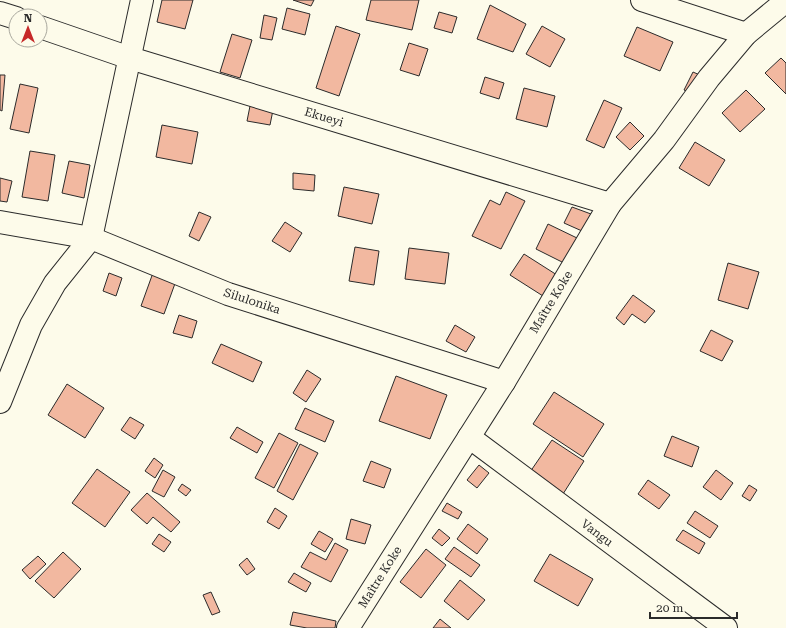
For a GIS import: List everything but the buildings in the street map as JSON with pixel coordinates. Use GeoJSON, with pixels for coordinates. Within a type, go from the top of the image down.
{"type":"FeatureCollection","features":[{"type":"Feature","properties":{"kind":"street"},"geometry":{"type":"LineString","coordinates":[[0,402],[31,325],[55,283],[91,238],[142,0]]}},
{"type":"Feature","properties":{"kind":"street"},"geometry":{"type":"LineString","coordinates":[[642,0],[746,34]]}},
{"type":"Feature","properties":{"kind":"street","name":"Maître Koke"},"geometry":{"type":"LineString","coordinates":[[348,628],[504,382],[610,204],[664,140],[709,78],[746,34],[786,1]]}},
{"type":"Feature","properties":{"kind":"street","name":"Ekueyi"},"geometry":{"type":"LineString","coordinates":[[48,30],[130,58],[610,204]]}},
{"type":"Feature","properties":{"kind":"street","name":"Silulonika"},"geometry":{"type":"LineString","coordinates":[[0,222],[91,238],[228,294],[504,382]]}},
{"type":"Feature","properties":{"kind":"street","name":"Vangu"},"geometry":{"type":"LineString","coordinates":[[469,437],[726,628]]}}]}
